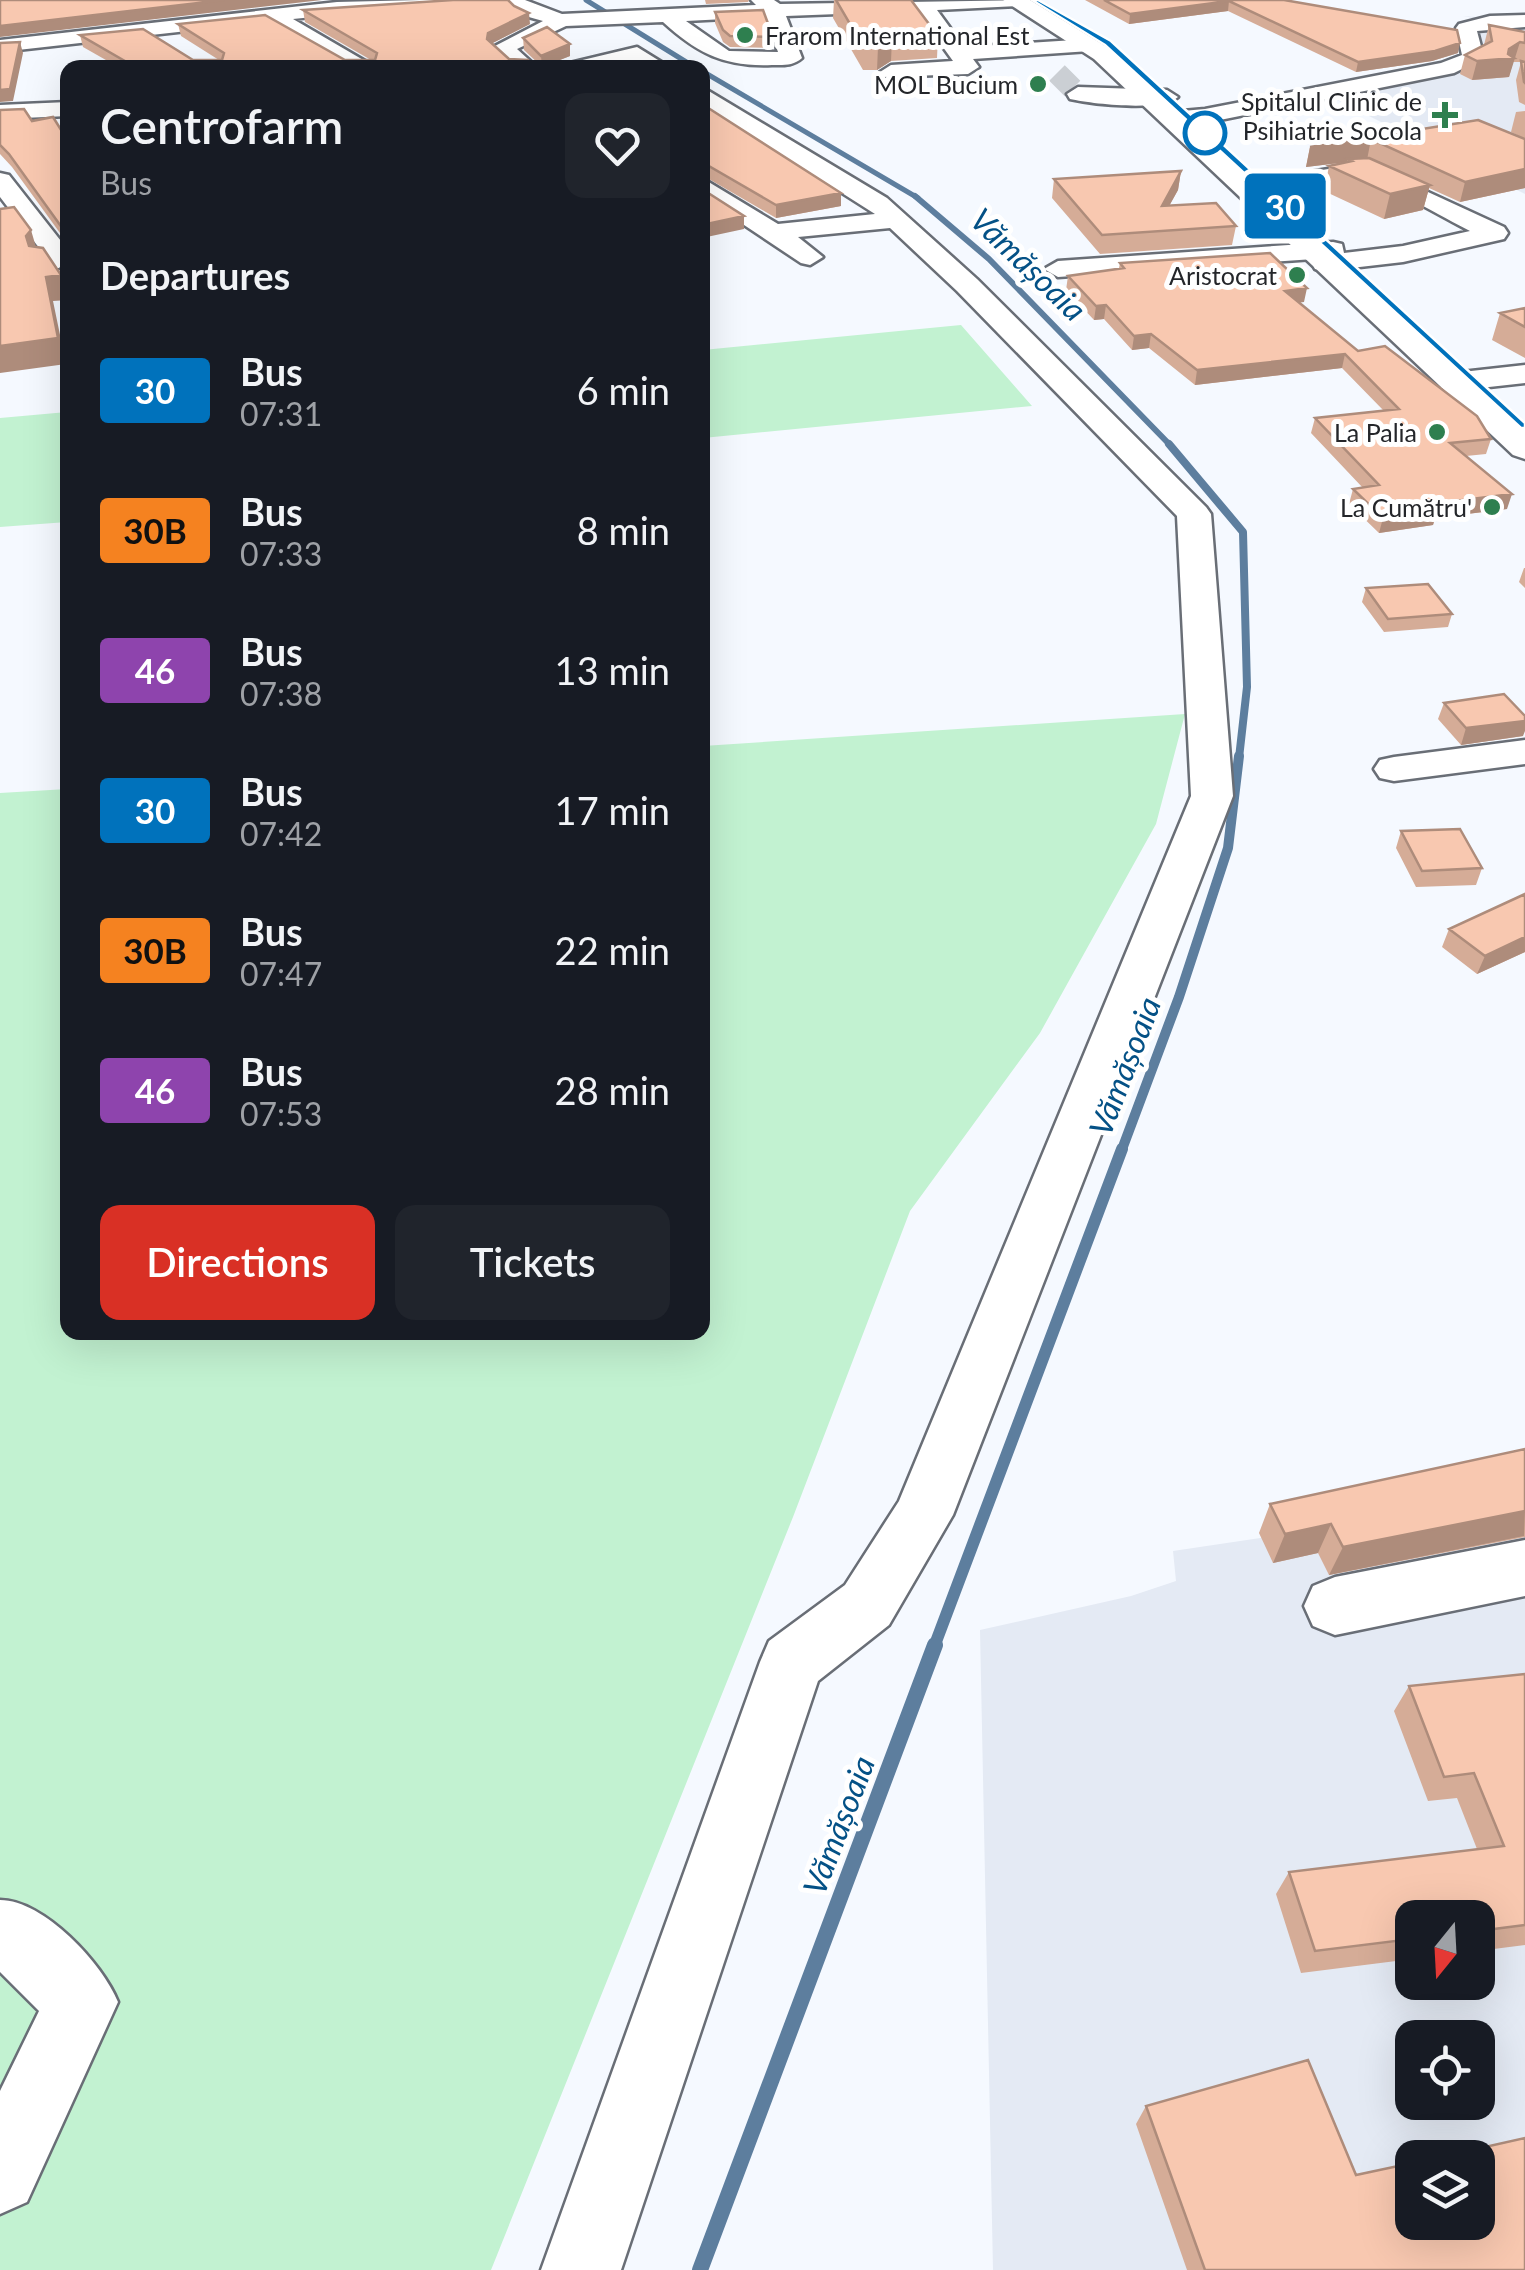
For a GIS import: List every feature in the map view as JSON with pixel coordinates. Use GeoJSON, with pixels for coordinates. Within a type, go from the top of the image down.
{"type":"FeatureCollection","features":[{"type":"Feature","properties":{"kind":"main road"},"geometry":{"type":"LineString","coordinates":[[1017,0],[1096,49],[1169,108]]}},
{"type":"Feature","properties":{"kind":"main road"},"geometry":{"type":"LineString","coordinates":[[1036,0],[1093,31],[1169,108],[1465,381],[1525,448]]}},
{"type":"Feature","properties":{"kind":"main road"},"geometry":{"type":"LineString","coordinates":[[1465,381],[1525,425]]}},
{"type":"Feature","properties":{"kind":"street"},"geometry":{"type":"LineString","coordinates":[[0,46],[271,15],[473,0]]}},
{"type":"Feature","properties":{"kind":"street"},"geometry":{"type":"LineString","coordinates":[[513,0],[525,10],[559,22],[608,58]]}},
{"type":"Feature","properties":{"kind":"street"},"geometry":{"type":"LineString","coordinates":[[516,60],[502,48],[559,22],[592,17],[1017,0]]}},
{"type":"Feature","properties":{"kind":"street"},"geometry":{"type":"LineString","coordinates":[[434,4],[466,23]]}},
{"type":"Feature","properties":{"kind":"street"},"geometry":{"type":"LineString","coordinates":[[890,72],[968,67],[924,6]]}},
{"type":"Feature","properties":{"kind":"street"},"geometry":{"type":"LineString","coordinates":[[669,16],[694,40],[728,61],[791,58],[769,8]]}},
{"type":"Feature","properties":{"kind":"street"},"geometry":{"type":"LineString","coordinates":[[87,11],[104,33]]}},
{"type":"Feature","properties":{"kind":"street"},"geometry":{"type":"LineString","coordinates":[[1466,32],[1473,24],[1515,14]]}},
{"type":"Feature","properties":{"kind":"street"},"geometry":{"type":"LineString","coordinates":[[271,15],[352,60]]}},
{"type":"Feature","properties":{"kind":"street"},"geometry":{"type":"LineString","coordinates":[[148,28],[182,49]]}},
{"type":"Feature","properties":{"kind":"street"},"geometry":{"type":"LineString","coordinates":[[1438,28],[1466,32]]}},
{"type":"Feature","properties":{"kind":"street"},"geometry":{"type":"LineString","coordinates":[[1078,94],[1169,108],[1446,68],[1473,58],[1466,32]]}},
{"type":"Feature","properties":{"kind":"street"},"geometry":{"type":"LineString","coordinates":[[958,54],[1096,49]]}},
{"type":"Feature","properties":{"kind":"street"},"geometry":{"type":"LineString","coordinates":[[1056,73],[1096,49]]}},
{"type":"Feature","properties":{"kind":"street"},"geometry":{"type":"LineString","coordinates":[[602,60],[636,53],[647,60]]}},
{"type":"Feature","properties":{"kind":"street"},"geometry":{"type":"LineString","coordinates":[[580,2270],[792,1662],[867,1605],[924,1516],[1212,796],[1194,514],[967,286],[878,203],[710,99]]}},
{"type":"Feature","properties":{"kind":"street"},"geometry":{"type":"LineString","coordinates":[[0,112],[60,110]]}},
{"type":"Feature","properties":{"kind":"street"},"geometry":{"type":"LineString","coordinates":[[1058,270],[1403,254],[1495,233],[1365,170],[1257,190]]}},
{"type":"Feature","properties":{"kind":"street"},"geometry":{"type":"LineString","coordinates":[[0,180],[58,256]]}},
{"type":"Feature","properties":{"kind":"street"},"geometry":{"type":"LineString","coordinates":[[710,196],[810,257]]}},
{"type":"Feature","properties":{"kind":"street"},"geometry":{"type":"LineString","coordinates":[[774,232],[896,220]]}},
{"type":"Feature","properties":{"kind":"street"},"geometry":{"type":"LineString","coordinates":[[1465,381],[1525,374]]}},
{"type":"Feature","properties":{"kind":"street"},"geometry":{"type":"LineString","coordinates":[[1394,769],[1525,752]]}},
{"type":"Feature","properties":{"kind":"street"},"geometry":{"type":"LineString","coordinates":[[1335,1606],[1525,1568]]}},
{"type":"Feature","properties":{"kind":"street"},"geometry":{"type":"LineString","coordinates":[[0,1936],[14,1936],[82,2002],[0,2175]]}},
{"type":"Feature","properties":{"kind":"shaded area","name":"Spitalul Clinic de Psihiatrie Socola"},"geometry":{"type":"Polygon","coordinates":[[[1463,16],[1525,21],[1525,194],[1333,98],[1442,73],[1485,56],[1477,35],[1483,27],[1505,24],[1463,16]]]}},
{"type":"Feature","properties":{"kind":"shaded area"},"geometry":{"type":"Polygon","coordinates":[[[1525,1460],[1525,2270],[993,2270],[980,1630],[1131,1596],[1176,1581],[1173,1551],[1328,1528],[1525,1460]]]}},
{"type":"Feature","properties":{"kind":"green space"},"geometry":{"type":"Polygon","coordinates":[[[961,325],[1032,406],[710,437],[710,349],[961,325]]]}},
{"type":"Feature","properties":{"kind":"green space"},"geometry":{"type":"Polygon","coordinates":[[[60,413],[60,523],[0,527],[0,418],[60,413]]]}},
{"type":"Feature","properties":{"kind":"green space"},"geometry":{"type":"Polygon","coordinates":[[[1185,714],[1156,824],[1040,1033],[910,1211],[793,1517],[491,2270],[0,2270],[0,793],[60,789],[60,1340],[710,1340],[710,746],[1185,714]]]}},
{"type":"Feature","properties":{"kind":"building"},"geometry":{"type":"Polygon","coordinates":[[[0,0],[224,0],[0,26],[0,0]]]}},
{"type":"Feature","properties":{"kind":"building"},"geometry":{"type":"Polygon","coordinates":[[[508,0],[529,13],[488,33],[487,39],[509,59],[529,60],[375,60],[377,53],[303,10],[508,0]]]}},
{"type":"Feature","properties":{"kind":"building"},"geometry":{"type":"Polygon","coordinates":[[[836,0],[911,0],[938,36],[892,39],[878,47],[864,48],[836,0]]]}},
{"type":"Feature","properties":{"kind":"building"},"geometry":{"type":"Polygon","coordinates":[[[1104,0],[1284,0],[1457,30],[1460,43],[1435,51],[1358,62],[1229,1],[1130,14],[1104,0]]]}},
{"type":"Feature","properties":{"kind":"building"},"geometry":{"type":"Polygon","coordinates":[[[763,10],[773,37],[730,36],[715,12],[763,10]]]}},
{"type":"Feature","properties":{"kind":"building"},"geometry":{"type":"Polygon","coordinates":[[[265,15],[345,60],[222,60],[224,53],[178,24],[265,15]]]}},
{"type":"Feature","properties":{"kind":"building"},"geometry":{"type":"Polygon","coordinates":[[[1489,25],[1525,32],[1525,43],[1509,49],[1508,54],[1514,58],[1477,61],[1465,55],[1492,41],[1489,25]]]}},
{"type":"Feature","properties":{"kind":"building"},"geometry":{"type":"Polygon","coordinates":[[[547,27],[570,44],[541,56],[523,38],[547,27]]]}},
{"type":"Feature","properties":{"kind":"building"},"geometry":{"type":"Polygon","coordinates":[[[143,29],[193,60],[123,60],[80,35],[143,29]]]}},
{"type":"Feature","properties":{"kind":"building"},"geometry":{"type":"Polygon","coordinates":[[[20,42],[10,89],[0,90],[0,43],[20,42]]]}},
{"type":"Feature","properties":{"kind":"building"},"geometry":{"type":"Polygon","coordinates":[[[24,109],[32,121],[53,117],[60,128],[60,225],[0,145],[0,110],[24,109]]]}},
{"type":"Feature","properties":{"kind":"building"},"geometry":{"type":"Polygon","coordinates":[[[710,109],[841,193],[776,205],[710,167],[710,109]]]}},
{"type":"Feature","properties":{"kind":"building"},"geometry":{"type":"Polygon","coordinates":[[[1478,120],[1525,139],[1525,169],[1465,182],[1371,139],[1310,147],[1478,120]]]}},
{"type":"Feature","properties":{"kind":"building"},"geometry":{"type":"Polygon","coordinates":[[[1369,158],[1430,185],[1390,194],[1329,166],[1352,161],[1348,159],[1369,158]]]}},
{"type":"Feature","properties":{"kind":"building"},"geometry":{"type":"Polygon","coordinates":[[[1181,171],[1162,206],[1216,203],[1236,226],[1102,235],[1054,179],[1181,171]]]}},
{"type":"Feature","properties":{"kind":"building"},"geometry":{"type":"Polygon","coordinates":[[[710,194],[744,216],[710,223],[710,194]]]}},
{"type":"Feature","properties":{"kind":"building"},"geometry":{"type":"Polygon","coordinates":[[[14,207],[31,230],[26,236],[29,246],[43,248],[60,274],[46,277],[58,338],[0,346],[0,209],[14,207]]]}},
{"type":"Feature","properties":{"kind":"building"},"geometry":{"type":"Polygon","coordinates":[[[1270,253],[1307,288],[1285,291],[1358,351],[1385,346],[1477,416],[1491,439],[1450,443],[1512,494],[1431,504],[1438,510],[1383,518],[1353,489],[1379,485],[1315,418],[1399,409],[1345,354],[1197,370],[1151,334],[1134,336],[1106,305],[1096,306],[1068,276],[1124,268],[1120,263],[1270,253]]]}},
{"type":"Feature","properties":{"kind":"building"},"geometry":{"type":"Polygon","coordinates":[[[1525,308],[1525,327],[1500,313],[1525,308]]]}},
{"type":"Feature","properties":{"kind":"building"},"geometry":{"type":"Polygon","coordinates":[[[1428,584],[1452,614],[1388,619],[1366,588],[1428,584]]]}},
{"type":"Feature","properties":{"kind":"building"},"geometry":{"type":"Polygon","coordinates":[[[1504,694],[1525,716],[1525,721],[1466,728],[1444,703],[1504,694]]]}},
{"type":"Feature","properties":{"kind":"building"},"geometry":{"type":"Polygon","coordinates":[[[1460,829],[1482,868],[1422,871],[1401,831],[1460,829]]]}},
{"type":"Feature","properties":{"kind":"building"},"geometry":{"type":"Polygon","coordinates":[[[1525,894],[1525,937],[1485,956],[1449,929],[1525,894]]]}},
{"type":"Feature","properties":{"kind":"building"},"geometry":{"type":"Polygon","coordinates":[[[1525,1449],[1525,1511],[1343,1547],[1331,1524],[1285,1534],[1270,1504],[1525,1449]]]}},
{"type":"Feature","properties":{"kind":"building"},"geometry":{"type":"Polygon","coordinates":[[[1525,1674],[1525,1925],[1495,1929],[1495,1900],[1395,1900],[1395,1941],[1315,1951],[1289,1872],[1504,1846],[1474,1773],[1444,1777],[1409,1686],[1525,1674]]]}},
{"type":"Feature","properties":{"kind":"building"},"geometry":{"type":"Polygon","coordinates":[[[1308,2060],[1356,2175],[1395,2167],[1395,2240],[1495,2240],[1495,2145],[1525,2138],[1525,2270],[1205,2270],[1146,2106],[1308,2060]]]}},
{"type":"Feature","properties":{"kind":"waterway","name":"Vămășoaia"},"geometry":{"type":"LineString","coordinates":[[586,0],[683,60]]}},
{"type":"Feature","properties":{"kind":"waterway","name":"Vămășoaia"},"geometry":{"type":"LineString","coordinates":[[710,76],[916,197]]}},
{"type":"Feature","properties":{"kind":"waterway","name":"Vămășoaia"},"geometry":{"type":"LineString","coordinates":[[916,197],[989,259],[1171,446]]}},
{"type":"Feature","properties":{"kind":"waterway","name":"Vămășoaia"},"geometry":{"type":"LineString","coordinates":[[1169,444],[1243,532],[1247,687],[1239,758]]}},
{"type":"Feature","properties":{"kind":"waterway","name":"Vămășoaia"},"geometry":{"type":"LineString","coordinates":[[1121,1152],[1179,997],[1228,848],[1239,756]]}},
{"type":"Feature","properties":{"kind":"waterway","name":"Vămășoaia"},"geometry":{"type":"LineString","coordinates":[[934,1647],[1122,1149]]}},
{"type":"Feature","properties":{"kind":"waterway","name":"Vămășoaia"},"geometry":{"type":"LineString","coordinates":[[700,2270],[935,1645]]}},
{"type":"Feature","properties":{"kind":"tunnel"},"geometry":{"type":"LineString","coordinates":[[1057,73],[1078,94]]}},
{"type":"Feature","properties":{"kind":"bus line","name":"30"},"geometry":{"type":"LineString","coordinates":[[1036,0],[1108,43],[1525,425]]}},
{"type":"Feature","properties":{"kind":"place","name":"Frarom International Est"},"geometry":{"type":"Point","coordinates":[745,35]}},
{"type":"Feature","properties":{"kind":"place","name":"MOL Bucium"},"geometry":{"type":"Point","coordinates":[1038,84]}},
{"type":"Feature","properties":{"kind":"place","name":"Spitalul Clinic de Psihiatrie Socola"},"geometry":{"type":"Point","coordinates":[1445,115]}},
{"type":"Feature","properties":{"kind":"place","name":"Aristocrat"},"geometry":{"type":"Point","coordinates":[1297,275]}},
{"type":"Feature","properties":{"kind":"place","name":"La Palia"},"geometry":{"type":"Point","coordinates":[1437,432]}},
{"type":"Feature","properties":{"kind":"place","name":"La Cumătru'"},"geometry":{"type":"Point","coordinates":[1492,507]}}]}
